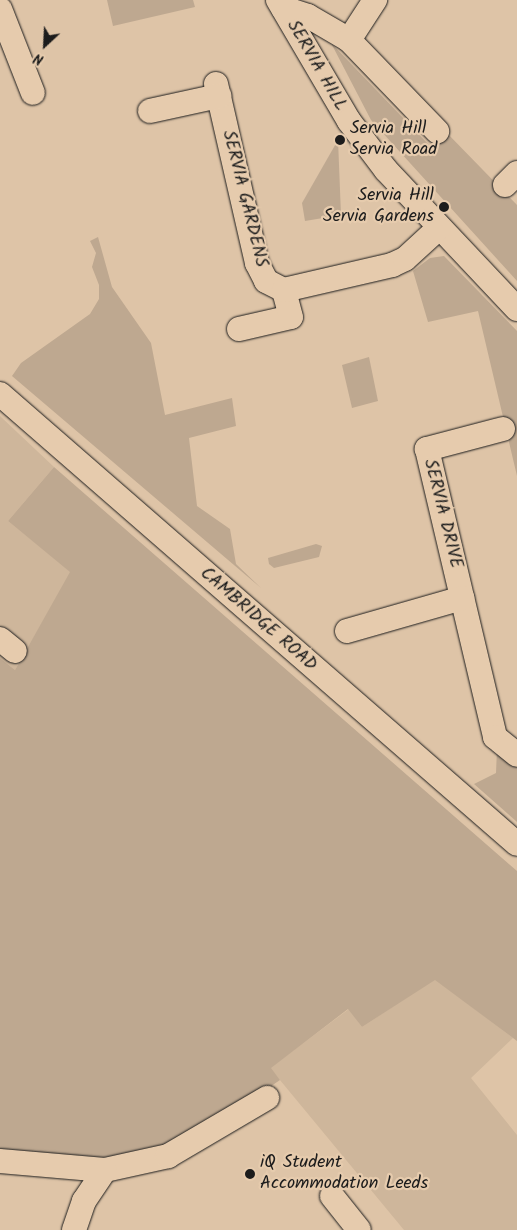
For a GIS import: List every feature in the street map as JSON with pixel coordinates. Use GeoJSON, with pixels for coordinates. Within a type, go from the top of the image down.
{"type":"FeatureCollection","features":[{"type":"Feature","properties":{"kind":"street"},"geometry":{"type":"LineString","coordinates":[[349,40],[375,0]]}},
{"type":"Feature","properties":{"kind":"street"},"geometry":{"type":"LineString","coordinates":[[281,4],[316,20],[349,40],[437,131]]}},
{"type":"Feature","properties":{"kind":"street","name":"SERVIA HILL"},"geometry":{"type":"LineString","coordinates":[[281,4],[349,121],[439,228],[517,309]]}},
{"type":"Feature","properties":{"kind":"street"},"geometry":{"type":"LineString","coordinates":[[0,9],[33,93]]}},
{"type":"Feature","properties":{"kind":"street","name":"SERVIA GARDENS"},"geometry":{"type":"LineString","coordinates":[[150,111],[218,90],[257,263],[266,281],[284,290]]}},
{"type":"Feature","properties":{"kind":"street"},"geometry":{"type":"LineString","coordinates":[[239,329],[291,317],[284,290],[392,265],[439,228]]}},
{"type":"Feature","properties":{"kind":"street","name":"CAMBRIDGE ROAD"},"geometry":{"type":"LineString","coordinates":[[0,394],[517,844]]}},
{"type":"Feature","properties":{"kind":"street","name":"SERVIA DRIVE"},"geometry":{"type":"LineString","coordinates":[[503,429],[426,449],[495,737],[517,755]]}},
{"type":"Feature","properties":{"kind":"street"},"geometry":{"type":"LineString","coordinates":[[347,632],[462,598]]}},
{"type":"Feature","properties":{"kind":"street"},"geometry":{"type":"LineString","coordinates":[[0,1161],[105,1170],[168,1156],[267,1098]]}},
{"type":"Feature","properties":{"kind":"street"},"geometry":{"type":"LineString","coordinates":[[74,1230],[84,1201],[105,1170]]}},
{"type":"Feature","properties":{"kind":"street"},"geometry":{"type":"LineString","coordinates":[[332,1196],[359,1230]]}},
{"type":"Feature","properties":{"kind":"shaded area"},"geometry":{"type":"Polygon","coordinates":[[[107,0],[193,0],[195,7],[113,26],[107,0]]]}},
{"type":"Feature","properties":{"kind":"shaded area"},"geometry":{"type":"Polygon","coordinates":[[[331,43],[429,145],[445,131],[517,205],[517,281],[371,120],[331,43]]]}},
{"type":"Feature","properties":{"kind":"shaded area"},"geometry":{"type":"Polygon","coordinates":[[[338,140],[341,215],[305,221],[302,203],[338,140]]]}},
{"type":"Feature","properties":{"kind":"shaded area"},"geometry":{"type":"Polygon","coordinates":[[[98,237],[112,287],[151,343],[165,415],[232,398],[236,426],[189,438],[197,506],[230,529],[236,564],[261,588],[12,376],[21,363],[90,314],[99,299],[99,285],[92,267],[96,253],[90,241],[98,237]]]}},
{"type":"Feature","properties":{"kind":"shaded area"},"geometry":{"type":"Polygon","coordinates":[[[444,256],[517,331],[517,476],[478,311],[428,322],[413,271],[430,258],[444,256]]]}},
{"type":"Feature","properties":{"kind":"shaded area"},"geometry":{"type":"Polygon","coordinates":[[[369,357],[378,401],[352,408],[342,365],[369,357]]]}},
{"type":"Feature","properties":{"kind":"shaded area"},"geometry":{"type":"Polygon","coordinates":[[[0,416],[54,467],[8,521],[71,572],[15,670],[0,658],[0,416]]]}},
{"type":"Feature","properties":{"kind":"shaded area"},"geometry":{"type":"Polygon","coordinates":[[[54,467],[517,871],[517,1041],[435,980],[362,1027],[348,1009],[271,1068],[280,1080],[214,1125],[168,1149],[89,1166],[0,1153],[0,658],[15,670],[70,572],[8,521],[54,467]]]}},
{"type":"Feature","properties":{"kind":"shaded area"},"geometry":{"type":"Polygon","coordinates":[[[316,544],[322,546],[319,557],[274,568],[269,564],[268,558],[316,544]]]}},
{"type":"Feature","properties":{"kind":"shaded area"},"geometry":{"type":"Polygon","coordinates":[[[497,748],[517,763],[517,822],[474,784],[496,773],[497,748]]]}},
{"type":"Feature","properties":{"kind":"shaded area"},"geometry":{"type":"Polygon","coordinates":[[[435,979],[513,1038],[471,1078],[517,1135],[517,1230],[404,1230],[270,1068],[349,1009],[362,1027],[435,979]]]}},
{"type":"Feature","properties":{"kind":"place","name":"Servia Hill Servia Road"},"geometry":{"type":"Point","coordinates":[340,140]}},
{"type":"Feature","properties":{"kind":"place","name":"Servia Hill Servia Gardens"},"geometry":{"type":"Point","coordinates":[444,207]}},
{"type":"Feature","properties":{"kind":"place","name":"iQ Student Accommodation Leeds"},"geometry":{"type":"Point","coordinates":[250,1174]}}]}
